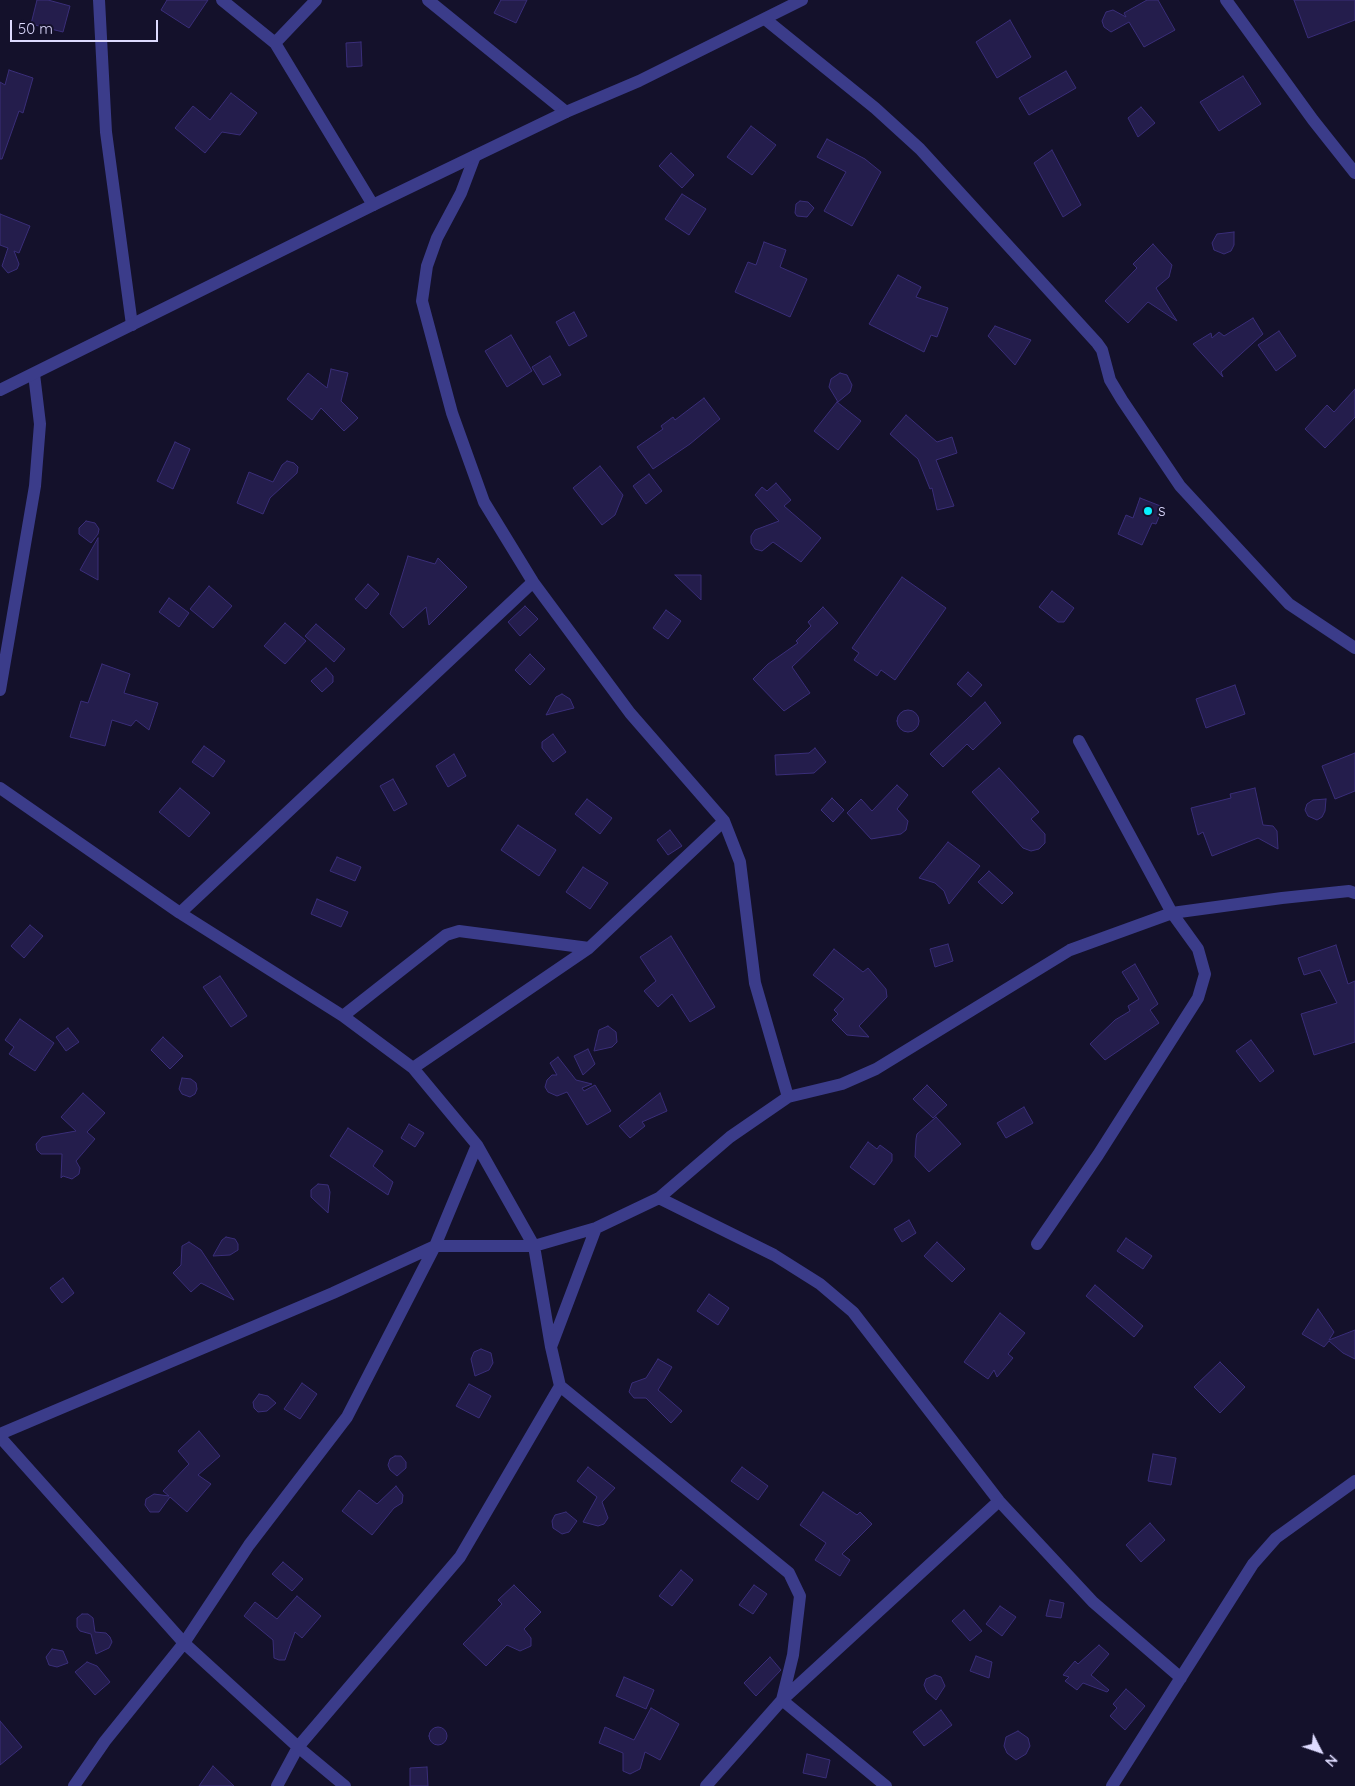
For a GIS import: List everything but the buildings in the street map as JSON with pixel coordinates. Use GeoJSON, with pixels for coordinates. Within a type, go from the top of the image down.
{"type":"FeatureCollection","features":[{"type":"Feature","properties":{"kind":"street"},"geometry":{"type":"LineString","coordinates":[[99,0],[106,132],[132,325]]}},
{"type":"Feature","properties":{"kind":"street"},"geometry":{"type":"LineString","coordinates":[[222,0],[274,43],[373,205]]}},
{"type":"Feature","properties":{"kind":"street"},"geometry":{"type":"LineString","coordinates":[[274,43],[316,0]]}},
{"type":"Feature","properties":{"kind":"street"},"geometry":{"type":"LineString","coordinates":[[428,0],[566,112]]}},
{"type":"Feature","properties":{"kind":"street"},"geometry":{"type":"LineString","coordinates":[[0,390],[373,205],[566,112],[640,81],[802,0]]}},
{"type":"Feature","properties":{"kind":"street"},"geometry":{"type":"LineString","coordinates":[[1226,0],[1313,120],[1355,173]]}},
{"type":"Feature","properties":{"kind":"street"},"geometry":{"type":"LineString","coordinates":[[765,19],[875,108],[920,149],[1097,343],[1102,350],[1110,380],[1180,486],[1289,604],[1355,648]]}},
{"type":"Feature","properties":{"kind":"street"},"geometry":{"type":"LineString","coordinates":[[475,156],[461,194],[437,238],[427,266],[422,301],[452,413],[484,502],[533,582],[630,713],[724,821],[740,862],[755,983],[788,1097]]}},
{"type":"Feature","properties":{"kind":"street"},"geometry":{"type":"LineString","coordinates":[[0,690],[35,486],[40,424],[34,374]]}},
{"type":"Feature","properties":{"kind":"street"},"geometry":{"type":"LineString","coordinates":[[180,913],[533,582]]}},
{"type":"Feature","properties":{"kind":"street"},"geometry":{"type":"LineString","coordinates":[[1037,1244],[1098,1155],[1198,998],[1205,974],[1198,949],[1172,913],[1078,741]]}},
{"type":"Feature","properties":{"kind":"street"},"geometry":{"type":"LineString","coordinates":[[0,788],[180,913],[343,1016],[412,1068],[477,1145],[534,1246],[551,1347],[560,1386],[789,1572],[800,1596],[793,1655],[782,1700]]}},
{"type":"Feature","properties":{"kind":"street"},"geometry":{"type":"LineString","coordinates":[[412,1068],[590,948],[724,821]]}},
{"type":"Feature","properties":{"kind":"street"},"geometry":{"type":"LineString","coordinates":[[345,1786],[298,1747],[184,1643],[0,1435],[333,1293],[435,1246],[534,1246],[596,1228],[659,1198],[730,1137],[788,1097],[842,1084],[876,1069],[1070,950],[1172,913],[1282,898],[1350,891],[1355,893]]}},
{"type":"Feature","properties":{"kind":"street"},"geometry":{"type":"LineString","coordinates":[[343,1016],[446,935],[459,931],[590,948]]}},
{"type":"Feature","properties":{"kind":"street"},"geometry":{"type":"LineString","coordinates":[[74,1786],[105,1741],[184,1643],[249,1545],[347,1417],[435,1246],[477,1145]]}},
{"type":"Feature","properties":{"kind":"street"},"geometry":{"type":"LineString","coordinates":[[659,1198],[774,1255],[820,1284],[853,1312],[999,1501],[1093,1602],[1181,1678]]}},
{"type":"Feature","properties":{"kind":"street"},"geometry":{"type":"LineString","coordinates":[[551,1347],[596,1228]]}},
{"type":"Feature","properties":{"kind":"street"},"geometry":{"type":"LineString","coordinates":[[276,1786],[298,1747],[460,1557],[560,1386]]}},
{"type":"Feature","properties":{"kind":"street"},"geometry":{"type":"LineString","coordinates":[[1112,1786],[1253,1564],[1276,1538],[1355,1481]]}},
{"type":"Feature","properties":{"kind":"street"},"geometry":{"type":"LineString","coordinates":[[706,1786],[782,1700],[999,1501]]}},
{"type":"Feature","properties":{"kind":"street"},"geometry":{"type":"LineString","coordinates":[[782,1700],[886,1786]]}},
{"type":"Feature","properties":{"kind":"place","name":"s"},"geometry":{"type":"Point","coordinates":[1148,511]}}]}
